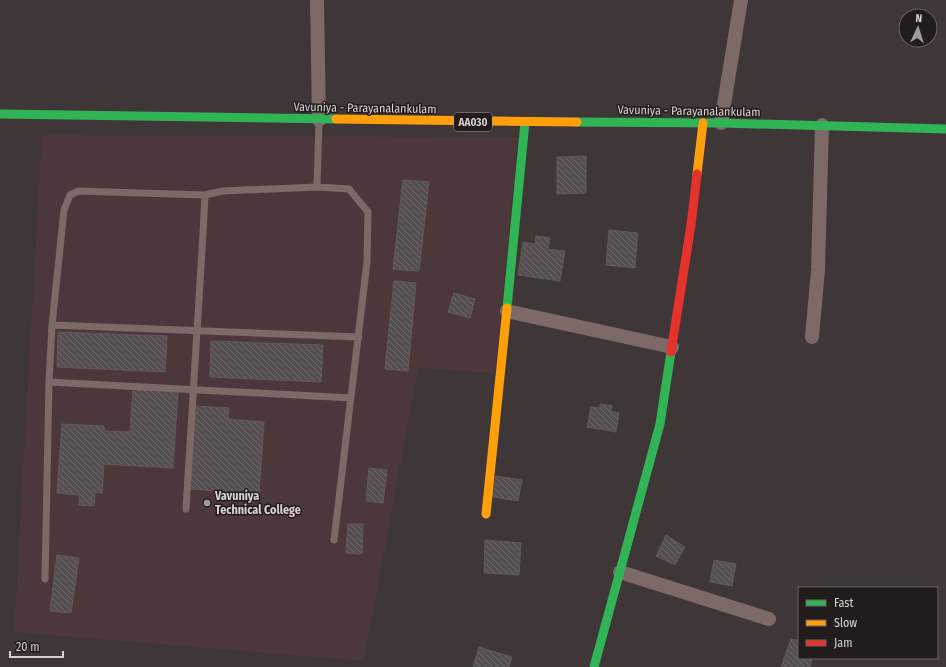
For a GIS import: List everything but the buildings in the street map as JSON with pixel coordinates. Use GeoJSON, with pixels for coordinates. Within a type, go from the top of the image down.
{"type":"FeatureCollection","features":[{"type":"Feature","properties":{"kind":"main road","name":"Vavuniya - Parayanalankulam"},"geometry":{"type":"LineString","coordinates":[[0,114],[319,120],[720,123],[946,129]]}},
{"type":"Feature","properties":{"kind":"main road"},"geometry":{"type":"LineString","coordinates":[[486,514],[525,122]]}},
{"type":"Feature","properties":{"kind":"main road"},"geometry":{"type":"LineString","coordinates":[[594,667],[660,424],[691,225],[703,123]]}},
{"type":"Feature","properties":{"kind":"street"},"geometry":{"type":"LineString","coordinates":[[317,0],[319,120]]}},
{"type":"Feature","properties":{"kind":"street"},"geometry":{"type":"LineString","coordinates":[[720,123],[741,0]]}},
{"type":"Feature","properties":{"kind":"street"},"geometry":{"type":"LineString","coordinates":[[812,337],[818,270],[822,126]]}},
{"type":"Feature","properties":{"kind":"street"},"geometry":{"type":"LineString","coordinates":[[507,311],[672,347]]}},
{"type":"Feature","properties":{"kind":"street"},"geometry":{"type":"LineString","coordinates":[[620,572],[769,619]]}},
{"type":"Feature","properties":{"kind":"lane"},"geometry":{"type":"LineString","coordinates":[[317,187],[319,120]]}},
{"type":"Feature","properties":{"kind":"lane"},"geometry":{"type":"LineString","coordinates":[[45,580],[52,325],[64,210],[70,195],[78,191],[205,195],[223,191],[317,187],[349,189],[368,212],[367,262],[334,540]]}},
{"type":"Feature","properties":{"kind":"lane"},"geometry":{"type":"LineString","coordinates":[[186,509],[205,195]]}},
{"type":"Feature","properties":{"kind":"lane"},"geometry":{"type":"LineString","coordinates":[[52,325],[359,337]]}},
{"type":"Feature","properties":{"kind":"lane"},"geometry":{"type":"LineString","coordinates":[[50,382],[351,398]]}},
{"type":"Feature","properties":{"kind":"shaded area","name":"Vavuniya Technical College"},"geometry":{"type":"Polygon","coordinates":[[[42,135],[518,137],[495,373],[418,368],[364,661],[14,632],[42,135]]]}},
{"type":"Feature","properties":{"kind":"traffic: fast"},"geometry":{"type":"LineString","coordinates":[[0,114],[336,119]]}},
{"type":"Feature","properties":{"kind":"traffic: fast"},"geometry":{"type":"LineString","coordinates":[[507,308],[525,122]]}},
{"type":"Feature","properties":{"kind":"traffic: fast"},"geometry":{"type":"LineString","coordinates":[[577,122],[721,123],[946,129]]}},
{"type":"Feature","properties":{"kind":"traffic: fast"},"geometry":{"type":"LineString","coordinates":[[594,667],[660,424],[671,352]]}},
{"type":"Feature","properties":{"kind":"traffic: slow"},"geometry":{"type":"LineString","coordinates":[[336,119],[577,122]]}},
{"type":"Feature","properties":{"kind":"traffic: slow"},"geometry":{"type":"LineString","coordinates":[[697,174],[703,123]]}},
{"type":"Feature","properties":{"kind":"traffic: slow"},"geometry":{"type":"LineString","coordinates":[[486,514],[507,308]]}},
{"type":"Feature","properties":{"kind":"traffic: jam"},"geometry":{"type":"LineString","coordinates":[[671,352],[691,225],[697,174]]}},
{"type":"Feature","properties":{"kind":"place","name":"Vavuniya Technical College"},"geometry":{"type":"Point","coordinates":[207,503]}}]}
